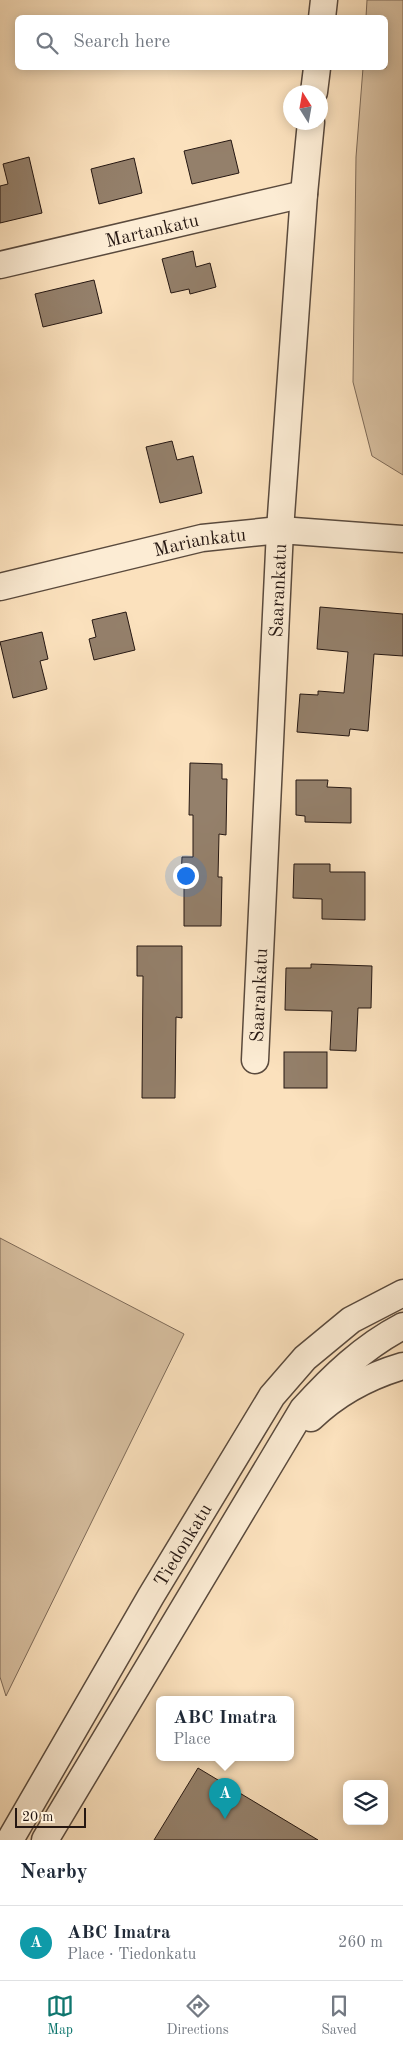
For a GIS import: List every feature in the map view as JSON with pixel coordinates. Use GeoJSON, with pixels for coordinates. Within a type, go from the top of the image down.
{"type":"FeatureCollection","features":[{"type":"Feature","properties":{"kind":"street"},"geometry":{"type":"LineString","coordinates":[[322,15],[324,0]]}},
{"type":"Feature","properties":{"kind":"street"},"geometry":{"type":"LineString","coordinates":[[315,85],[317,70]]}},
{"type":"Feature","properties":{"kind":"street","name":"Saarankatu"},"geometry":{"type":"LineString","coordinates":[[255,1060],[280,530],[310,130]]}},
{"type":"Feature","properties":{"kind":"street","name":"Martankatu"},"geometry":{"type":"LineString","coordinates":[[0,265],[304,194]]}},
{"type":"Feature","properties":{"kind":"street","name":"Mariankatu"},"geometry":{"type":"LineString","coordinates":[[0,587],[202,538],[280,530],[403,539]]}},
{"type":"Feature","properties":{"kind":"street","name":"Tiedonkatu"},"geometry":{"type":"LineString","coordinates":[[10,1840],[151,1596],[272,1396],[305,1358],[351,1320],[403,1293]]}},
{"type":"Feature","properties":{"kind":"street","name":"Tiedonkatu"},"geometry":{"type":"LineString","coordinates":[[45,1840],[303,1409],[329,1380],[352,1359],[403,1326]]}},
{"type":"Feature","properties":{"kind":"street","name":"Tiedonkatu"},"geometry":{"type":"LineString","coordinates":[[278,1450],[319,1410],[351,1388],[381,1372],[403,1366]]}},
{"type":"Feature","properties":{"kind":"shaded area"},"geometry":{"type":"Polygon","coordinates":[[[367,0],[403,0],[403,475],[372,456],[353,382],[356,157],[363,70],[388,70],[388,15],[366,15],[367,0]]]}},
{"type":"Feature","properties":{"kind":"shaded area"},"geometry":{"type":"Polygon","coordinates":[[[0,1238],[184,1334],[6,1696],[0,1677],[0,1238]]]}},
{"type":"Feature","properties":{"kind":"building"},"geometry":{"type":"Polygon","coordinates":[[[231,140],[239,173],[192,184],[184,151],[231,140]]]}},
{"type":"Feature","properties":{"kind":"building"},"geometry":{"type":"Polygon","coordinates":[[[29,157],[42,213],[0,223],[0,186],[8,184],[3,164],[29,157]]]}},
{"type":"Feature","properties":{"kind":"building"},"geometry":{"type":"Polygon","coordinates":[[[134,158],[142,193],[99,204],[91,169],[134,158]]]}},
{"type":"Feature","properties":{"kind":"building"},"geometry":{"type":"Polygon","coordinates":[[[193,251],[196,267],[210,263],[216,287],[190,294],[189,289],[171,293],[162,259],[193,251]]]}},
{"type":"Feature","properties":{"kind":"building"},"geometry":{"type":"Polygon","coordinates":[[[94,280],[102,313],[43,327],[35,294],[94,280]]]}},
{"type":"Feature","properties":{"kind":"building"},"geometry":{"type":"Polygon","coordinates":[[[172,441],[177,460],[193,456],[202,493],[160,503],[146,447],[172,441]]]}},
{"type":"Feature","properties":{"kind":"building"},"geometry":{"type":"Polygon","coordinates":[[[320,607],[403,614],[403,656],[374,654],[368,731],[350,729],[349,736],[297,732],[300,694],[318,695],[318,691],[344,693],[348,652],[317,649],[320,607]]]}},
{"type":"Feature","properties":{"kind":"building"},"geometry":{"type":"Polygon","coordinates":[[[126,612],[135,650],[94,660],[89,639],[96,637],[92,620],[126,612]]]}},
{"type":"Feature","properties":{"kind":"building"},"geometry":{"type":"Polygon","coordinates":[[[42,632],[48,659],[40,661],[47,689],[13,698],[0,642],[42,632]]]}},
{"type":"Feature","properties":{"kind":"building"},"geometry":{"type":"Polygon","coordinates":[[[190,763],[222,764],[222,779],[227,779],[226,835],[219,834],[218,877],[222,877],[221,926],[184,926],[184,879],[181,879],[182,857],[193,857],[193,815],[189,815],[190,763]]]}},
{"type":"Feature","properties":{"kind":"building"},"geometry":{"type":"Polygon","coordinates":[[[296,780],[328,780],[327,787],[351,788],[351,823],[305,822],[305,816],[296,815],[296,780]]]}},
{"type":"Feature","properties":{"kind":"building"},"geometry":{"type":"Polygon","coordinates":[[[294,864],[330,864],[330,872],[365,872],[365,920],[322,919],[322,899],[293,898],[294,864]]]}},
{"type":"Feature","properties":{"kind":"building"},"geometry":{"type":"Polygon","coordinates":[[[137,946],[182,946],[182,1018],[176,1017],[175,1098],[142,1098],[143,976],[137,976],[137,946]]]}},
{"type":"Feature","properties":{"kind":"building"},"geometry":{"type":"Polygon","coordinates":[[[311,964],[372,966],[371,1008],[358,1008],[356,1051],[330,1050],[332,1011],[285,1010],[286,968],[311,968],[311,964]]]}},
{"type":"Feature","properties":{"kind":"building"},"geometry":{"type":"Polygon","coordinates":[[[284,1052],[327,1052],[327,1088],[284,1088],[284,1052]]]}},
{"type":"Feature","properties":{"kind":"building"},"geometry":{"type":"Polygon","coordinates":[[[198,1768],[318,1840],[154,1840],[198,1768]]]}},
{"type":"Feature","properties":{"kind":"place","name":"ABC Imatra"},"geometry":{"type":"Point","coordinates":[225,1819]}}]}
